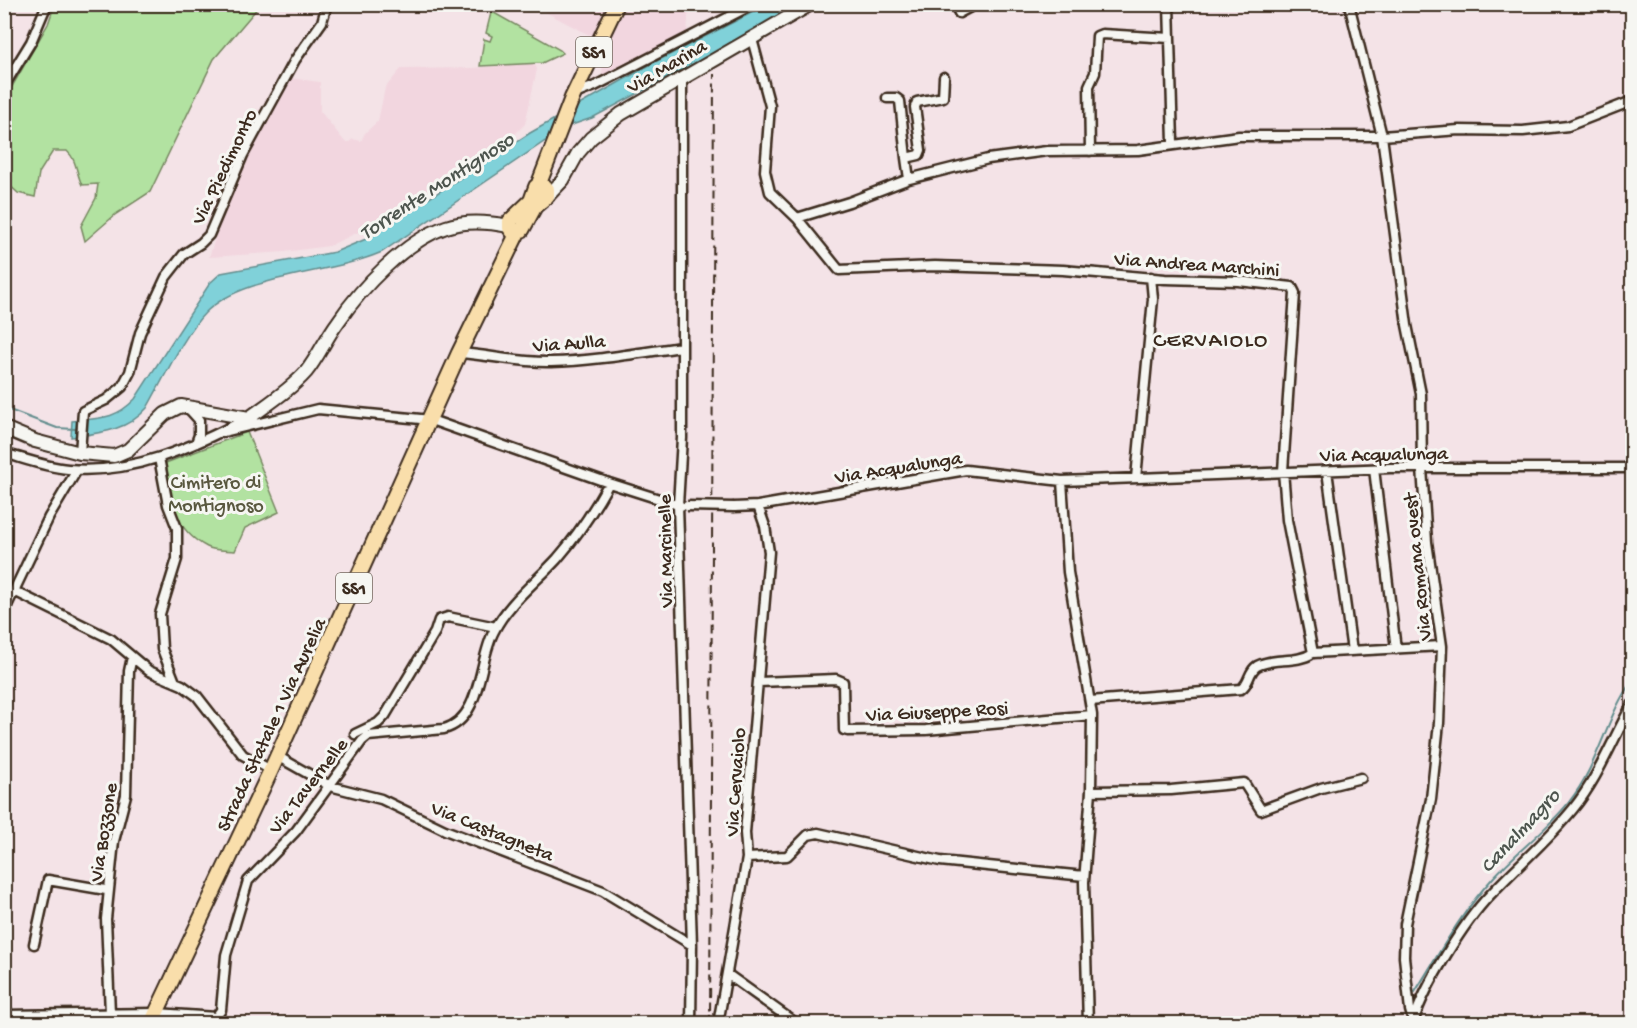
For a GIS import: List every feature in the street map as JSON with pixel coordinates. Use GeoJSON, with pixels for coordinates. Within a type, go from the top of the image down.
{"type":"FeatureCollection","features":[{"type":"Feature","properties":{"kind":"main road","name":"Strada Statale 1 Via Aurelia"},"geometry":{"type":"LineString","coordinates":[[154,1018],[271,770],[431,420],[513,230],[522,230],[544,187],[556,137],[617,4]]}},
{"type":"Feature","properties":{"kind":"street"},"geometry":{"type":"LineString","coordinates":[[4,86],[31,42],[47,4]]}},
{"type":"Feature","properties":{"kind":"street","name":"Via Piedimonto"},"geometry":{"type":"LineString","coordinates":[[81,449],[82,416],[86,407],[113,395],[127,380],[140,333],[166,277],[184,254],[201,243],[208,235],[243,155],[299,54],[322,22],[327,4]]}},
{"type":"Feature","properties":{"kind":"street"},"geometry":{"type":"LineString","coordinates":[[573,96],[737,9],[754,4]]}},
{"type":"Feature","properties":{"kind":"street","name":"Via Marina"},"geometry":{"type":"LineString","coordinates":[[544,187],[561,182],[578,153],[591,138],[621,114],[811,4]]}},
{"type":"Feature","properties":{"kind":"street"},"geometry":{"type":"LineString","coordinates":[[955,4],[959,13],[976,4]]}},
{"type":"Feature","properties":{"kind":"street"},"geometry":{"type":"LineString","coordinates":[[1169,4],[1173,143]]}},
{"type":"Feature","properties":{"kind":"street","name":"Via Romana ovest"},"geometry":{"type":"LineString","coordinates":[[1348,4],[1382,136],[1407,325],[1421,394],[1422,468],[1427,542],[1442,646],[1439,723],[1431,799],[1411,888],[1404,939],[1409,1004],[1413,1022]]}},
{"type":"Feature","properties":{"kind":"street"},"geometry":{"type":"LineString","coordinates":[[1090,151],[1089,86],[1095,73],[1097,36],[1102,34],[1170,38]]}},
{"type":"Feature","properties":{"kind":"street"},"geometry":{"type":"LineString","coordinates":[[752,39],[770,106],[766,181],[777,202],[797,218],[849,202],[909,179],[988,159],[1047,151],[1138,150],[1173,143],[1239,136],[1382,136],[1458,130],[1522,131],[1569,126],[1632,101]]}},
{"type":"Feature","properties":{"kind":"street","name":"Via Marcinelle"},"geometry":{"type":"LineString","coordinates":[[682,78],[681,347],[692,945],[691,1023]]}},
{"type":"Feature","properties":{"kind":"street"},"geometry":{"type":"LineString","coordinates":[[906,158],[919,155],[921,150],[915,107],[917,102],[944,97],[944,78]]}},
{"type":"Feature","properties":{"kind":"street"},"geometry":{"type":"LineString","coordinates":[[887,98],[896,98],[900,101],[909,179]]}},
{"type":"Feature","properties":{"kind":"street","name":"Via Andrea Marchini"},"geometry":{"type":"LineString","coordinates":[[797,218],[839,270],[965,267],[1063,270],[1238,281],[1292,288],[1294,292],[1283,471],[1287,520],[1313,653]]}},
{"type":"Feature","properties":{"kind":"street"},"geometry":{"type":"LineString","coordinates":[[4,453],[64,469],[118,468],[159,458],[223,432],[249,418],[306,372],[354,301],[390,264],[416,244],[446,227],[467,222],[485,223],[513,230]]}},
{"type":"Feature","properties":{"kind":"street"},"geometry":{"type":"LineString","coordinates":[[1136,477],[1153,299],[1150,277]]}},
{"type":"Feature","properties":{"kind":"street","name":"Via Aulla"},"geometry":{"type":"LineString","coordinates":[[459,353],[489,355],[522,362],[552,362],[681,347]]}},
{"type":"Feature","properties":{"kind":"street"},"geometry":{"type":"LineString","coordinates":[[4,428],[35,441],[107,456],[121,454],[174,408],[187,407],[249,418]]}},
{"type":"Feature","properties":{"kind":"street"},"geometry":{"type":"LineString","coordinates":[[187,407],[199,420],[199,435],[196,443]]}},
{"type":"Feature","properties":{"kind":"street","name":"Via Acqualunga"},"geometry":{"type":"LineString","coordinates":[[223,432],[318,409],[431,420],[609,483],[683,506],[758,506],[966,470],[1062,481],[1283,471],[1422,468],[1632,468]]}},
{"type":"Feature","properties":{"kind":"street"},"geometry":{"type":"LineString","coordinates":[[159,458],[168,505],[177,528],[177,559],[159,614],[162,649],[175,682]]}},
{"type":"Feature","properties":{"kind":"street"},"geometry":{"type":"LineString","coordinates":[[1374,469],[1396,648]]}},
{"type":"Feature","properties":{"kind":"street"},"geometry":{"type":"LineString","coordinates":[[4,612],[49,517],[77,470]]}},
{"type":"Feature","properties":{"kind":"street"},"geometry":{"type":"LineString","coordinates":[[1327,471],[1352,651]]}},
{"type":"Feature","properties":{"kind":"street"},"geometry":{"type":"LineString","coordinates":[[1062,481],[1068,572],[1092,715],[1091,791],[1084,876],[1088,1023]]}},
{"type":"Feature","properties":{"kind":"street","name":"Via Tavernelle"},"geometry":{"type":"LineString","coordinates":[[4,1015],[110,1013],[154,1018],[218,1020],[226,956],[248,881],[296,831],[355,748],[368,736],[444,729],[462,719],[472,701],[485,653],[496,627],[514,601],[556,559],[585,525],[609,483]]}},
{"type":"Feature","properties":{"kind":"street","name":"Via Cervaiolo"},"geometry":{"type":"LineString","coordinates":[[718,1023],[747,858],[745,833],[768,552],[765,526],[758,506]]}},
{"type":"Feature","properties":{"kind":"street"},"geometry":{"type":"LineString","coordinates":[[14,591],[111,639],[148,671],[175,682],[197,696],[243,755],[271,770]]}},
{"type":"Feature","properties":{"kind":"street"},"geometry":{"type":"LineString","coordinates":[[355,734],[378,723],[385,716],[439,620],[448,617],[496,627]]}},
{"type":"Feature","properties":{"kind":"street"},"geometry":{"type":"LineString","coordinates":[[1090,701],[1241,689],[1248,684],[1251,672],[1260,665],[1301,658],[1313,653],[1442,646]]}},
{"type":"Feature","properties":{"kind":"street","name":"Via Bozzone"},"geometry":{"type":"LineString","coordinates":[[110,1013],[106,919],[114,841],[126,795],[129,671],[132,657]]}},
{"type":"Feature","properties":{"kind":"street","name":"Via Giuseppe Rosi"},"geometry":{"type":"LineString","coordinates":[[759,682],[836,679],[843,682],[844,730],[849,731],[926,730],[1092,715]]}},
{"type":"Feature","properties":{"kind":"street"},"geometry":{"type":"LineString","coordinates":[[1413,1022],[1421,1000],[1481,905],[1561,823],[1594,780],[1632,705]]}},
{"type":"Feature","properties":{"kind":"street","name":"Via Castagneta"},"geometry":{"type":"LineString","coordinates":[[277,756],[330,786],[381,799],[445,830],[603,891],[692,945]]}},
{"type":"Feature","properties":{"kind":"street"},"geometry":{"type":"LineString","coordinates":[[1091,791],[1171,790],[1244,783],[1261,810],[1321,788],[1361,778]]}},
{"type":"Feature","properties":{"kind":"street"},"geometry":{"type":"LineString","coordinates":[[747,858],[787,856],[808,836],[818,833],[940,861],[1084,876]]}},
{"type":"Feature","properties":{"kind":"street"},"geometry":{"type":"LineString","coordinates":[[34,944],[48,880],[106,890],[109,887]]}},
{"type":"Feature","properties":{"kind":"street"},"geometry":{"type":"LineString","coordinates":[[727,974],[797,1023]]}},
{"type":"Feature","properties":{"kind":"shaded area"},"geometry":{"type":"Polygon","coordinates":[[[532,5],[611,5],[595,38],[532,5]]]}},
{"type":"Feature","properties":{"kind":"shaded area"},"geometry":{"type":"Polygon","coordinates":[[[625,5],[689,5],[687,34],[602,77],[603,54],[625,5]]]}},
{"type":"Feature","properties":{"kind":"shaded area"},"geometry":{"type":"Polygon","coordinates":[[[534,63],[537,69],[525,124],[512,137],[388,218],[329,246],[284,252],[209,257],[227,201],[247,155],[290,78],[320,82],[320,111],[345,142],[349,142],[353,139],[361,141],[365,133],[378,121],[385,88],[401,69],[473,68],[534,63]]]}},
{"type":"Feature","properties":{"kind":"green space"},"geometry":{"type":"Polygon","coordinates":[[[55,4],[260,5],[214,59],[150,192],[116,214],[85,241],[81,226],[96,198],[98,184],[82,185],[75,163],[67,151],[53,151],[39,173],[35,197],[18,193],[5,181],[5,99],[48,24],[55,4]]]}},
{"type":"Feature","properties":{"kind":"green space"},"geometry":{"type":"Polygon","coordinates":[[[487,9],[563,53],[542,63],[480,66],[484,39],[490,41],[492,36],[486,33],[491,13],[487,9]]]}},
{"type":"Feature","properties":{"kind":"green space","name":"Cimitero di Montignoso"},"geometry":{"type":"Polygon","coordinates":[[[247,432],[279,512],[245,528],[235,551],[210,548],[187,532],[174,512],[163,464],[247,432]]]}},
{"type":"Feature","properties":{"kind":"water"},"geometry":{"type":"Polygon","coordinates":[[[767,5],[799,5],[592,118],[566,127],[382,252],[361,260],[264,283],[241,290],[221,300],[197,322],[147,408],[139,416],[112,430],[71,437],[72,421],[113,414],[121,411],[135,399],[210,283],[221,273],[335,252],[366,239],[530,133],[653,63],[767,5]]]}},
{"type":"Feature","properties":{"kind":"waterway","name":"Torrente Montignoso"},"geometry":{"type":"LineString","coordinates":[[4,408],[57,428],[75,429]]}},
{"type":"Feature","properties":{"kind":"waterway","name":"Canalmagro"},"geometry":{"type":"LineString","coordinates":[[1415,992],[1451,934],[1481,892],[1501,869],[1560,812],[1579,788],[1615,709],[1632,681]]}},
{"type":"Feature","properties":{"kind":"railway"},"geometry":{"type":"LineString","coordinates":[[710,4],[710,16]]}},
{"type":"Feature","properties":{"kind":"railway"},"geometry":{"type":"LineString","coordinates":[[710,1024],[714,74]]}},
{"type":"Feature","properties":{"kind":"district","name":"CERVAIOLO"},"geometry":{"type":"Point","coordinates":[1211,338]}}]}
